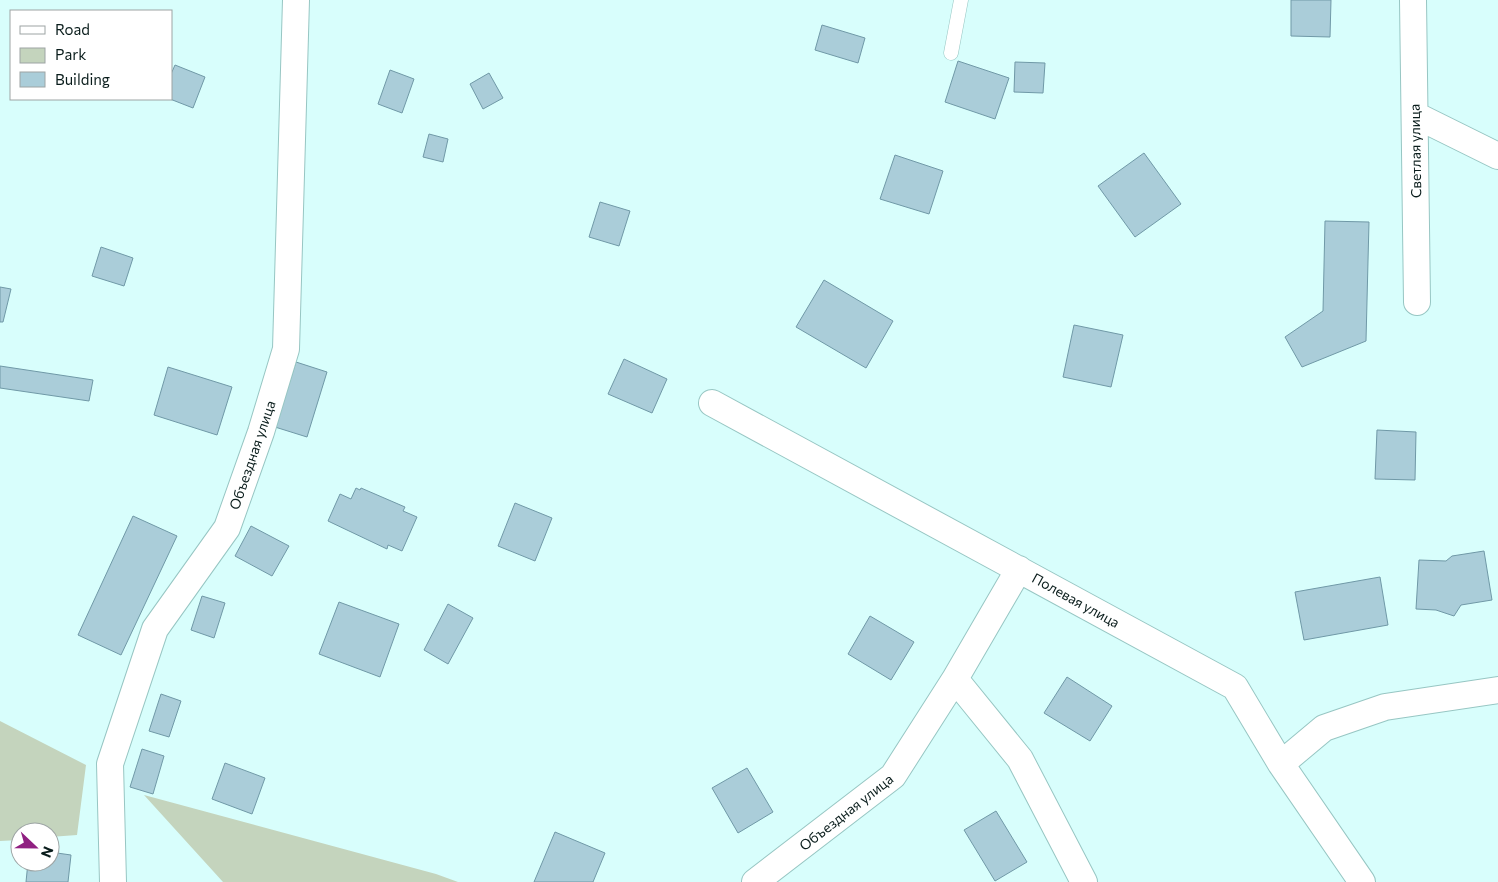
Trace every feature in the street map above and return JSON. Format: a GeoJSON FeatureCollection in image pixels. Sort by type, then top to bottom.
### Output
{"type":"FeatureCollection","features":[{"type":"Feature","properties":{"kind":"street","name":"Объездная улица"},"geometry":{"type":"LineString","coordinates":[[113,882],[110,764],[155,629],[227,528],[262,432],[286,349],[296,0]]}},
{"type":"Feature","properties":{"kind":"street","name":"Светлая улица"},"geometry":{"type":"LineString","coordinates":[[1413,0],[1417,302]]}},
{"type":"Feature","properties":{"kind":"street"},"geometry":{"type":"LineString","coordinates":[[1414,115],[1498,156]]}},
{"type":"Feature","properties":{"kind":"street","name":"Полевая улица"},"geometry":{"type":"LineString","coordinates":[[712,403],[1235,687],[1281,764],[1362,882]]}},
{"type":"Feature","properties":{"kind":"street","name":"Объездная улица"},"geometry":{"type":"LineString","coordinates":[[755,882],[893,776],[955,679],[1019,569]]}},
{"type":"Feature","properties":{"kind":"street"},"geometry":{"type":"LineString","coordinates":[[955,679],[1020,759],[1084,882]]}},
{"type":"Feature","properties":{"kind":"street"},"geometry":{"type":"LineString","coordinates":[[1281,764],[1324,728],[1386,707],[1498,690]]}},
{"type":"Feature","properties":{"kind":"lane"},"geometry":{"type":"LineString","coordinates":[[951,54],[962,0]]}},
{"type":"Feature","properties":{"kind":"green space"},"geometry":{"type":"Polygon","coordinates":[[[0,721],[86,765],[77,835],[60,836],[60,822],[10,822],[10,840],[0,841],[0,721]]]}},
{"type":"Feature","properties":{"kind":"green space"},"geometry":{"type":"Polygon","coordinates":[[[144,795],[436,874],[458,882],[223,882],[144,795]]]}},
{"type":"Feature","properties":{"kind":"building"},"geometry":{"type":"Polygon","coordinates":[[[1291,0],[1331,0],[1330,37],[1291,36],[1291,0]]]}},
{"type":"Feature","properties":{"kind":"building"},"geometry":{"type":"Polygon","coordinates":[[[822,25],[865,38],[858,63],[815,50],[822,25]]]}},
{"type":"Feature","properties":{"kind":"building"},"geometry":{"type":"Polygon","coordinates":[[[958,61],[1009,78],[995,119],[945,102],[958,61]]]}},
{"type":"Feature","properties":{"kind":"building"},"geometry":{"type":"Polygon","coordinates":[[[1015,62],[1045,63],[1043,93],[1014,92],[1015,62]]]}},
{"type":"Feature","properties":{"kind":"building"},"geometry":{"type":"Polygon","coordinates":[[[175,65],[205,77],[193,108],[172,100],[172,72],[175,65]]]}},
{"type":"Feature","properties":{"kind":"building"},"geometry":{"type":"Polygon","coordinates":[[[390,70],[414,79],[402,113],[378,104],[390,70]]]}},
{"type":"Feature","properties":{"kind":"building"},"geometry":{"type":"Polygon","coordinates":[[[489,73],[503,98],[483,109],[470,84],[489,73]]]}},
{"type":"Feature","properties":{"kind":"building"},"geometry":{"type":"Polygon","coordinates":[[[429,134],[448,139],[443,162],[423,157],[429,134]]]}},
{"type":"Feature","properties":{"kind":"building"},"geometry":{"type":"Polygon","coordinates":[[[1144,153],[1181,204],[1135,237],[1098,186],[1144,153]]]}},
{"type":"Feature","properties":{"kind":"building"},"geometry":{"type":"Polygon","coordinates":[[[895,155],[943,171],[929,214],[880,199],[895,155]]]}},
{"type":"Feature","properties":{"kind":"building"},"geometry":{"type":"Polygon","coordinates":[[[600,202],[630,211],[619,246],[589,237],[600,202]]]}},
{"type":"Feature","properties":{"kind":"building"},"geometry":{"type":"Polygon","coordinates":[[[1325,221],[1369,222],[1366,341],[1302,367],[1285,337],[1323,311],[1325,221]]]}},
{"type":"Feature","properties":{"kind":"building"},"geometry":{"type":"Polygon","coordinates":[[[101,247],[133,258],[124,286],[92,276],[101,247]]]}},
{"type":"Feature","properties":{"kind":"building"},"geometry":{"type":"Polygon","coordinates":[[[824,280],[893,321],[866,368],[796,327],[824,280]]]}},
{"type":"Feature","properties":{"kind":"building"},"geometry":{"type":"Polygon","coordinates":[[[0,287],[11,289],[3,322],[0,322],[0,287]]]}},
{"type":"Feature","properties":{"kind":"building"},"geometry":{"type":"Polygon","coordinates":[[[1074,325],[1123,335],[1111,387],[1063,377],[1074,325]]]}},
{"type":"Feature","properties":{"kind":"building"},"geometry":{"type":"Polygon","coordinates":[[[624,359],[667,379],[652,413],[608,394],[624,359]]]}},
{"type":"Feature","properties":{"kind":"building"},"geometry":{"type":"Polygon","coordinates":[[[296,362],[327,372],[307,437],[275,427],[296,362]]]}},
{"type":"Feature","properties":{"kind":"building"},"geometry":{"type":"Polygon","coordinates":[[[0,366],[93,380],[89,401],[0,388],[0,366]]]}},
{"type":"Feature","properties":{"kind":"building"},"geometry":{"type":"Polygon","coordinates":[[[168,367],[232,387],[217,435],[154,415],[168,367]]]}},
{"type":"Feature","properties":{"kind":"building"},"geometry":{"type":"Polygon","coordinates":[[[1377,430],[1416,432],[1415,480],[1375,479],[1377,430]]]}},
{"type":"Feature","properties":{"kind":"building"},"geometry":{"type":"Polygon","coordinates":[[[356,488],[360,490],[361,488],[405,507],[403,511],[417,517],[402,551],[388,545],[387,549],[328,521],[340,494],[351,499],[356,488]]]}},
{"type":"Feature","properties":{"kind":"building"},"geometry":{"type":"Polygon","coordinates":[[[515,503],[552,518],[535,561],[498,546],[515,503]]]}},
{"type":"Feature","properties":{"kind":"building"},"geometry":{"type":"Polygon","coordinates":[[[133,516],[177,536],[121,655],[78,635],[133,516]]]}},
{"type":"Feature","properties":{"kind":"building"},"geometry":{"type":"Polygon","coordinates":[[[251,526],[289,546],[272,576],[235,556],[251,526]]]}},
{"type":"Feature","properties":{"kind":"building"},"geometry":{"type":"Polygon","coordinates":[[[1484,551],[1492,600],[1461,605],[1454,616],[1436,610],[1416,609],[1419,560],[1446,561],[1452,556],[1484,551]]]}},
{"type":"Feature","properties":{"kind":"building"},"geometry":{"type":"Polygon","coordinates":[[[1380,577],[1388,625],[1304,640],[1295,592],[1380,577]]]}},
{"type":"Feature","properties":{"kind":"building"},"geometry":{"type":"Polygon","coordinates":[[[202,596],[225,603],[214,638],[191,630],[202,596]]]}},
{"type":"Feature","properties":{"kind":"building"},"geometry":{"type":"Polygon","coordinates":[[[339,602],[399,624],[380,677],[319,654],[339,602]]]}},
{"type":"Feature","properties":{"kind":"building"},"geometry":{"type":"Polygon","coordinates":[[[448,604],[473,618],[448,664],[424,650],[448,604]]]}},
{"type":"Feature","properties":{"kind":"building"},"geometry":{"type":"Polygon","coordinates":[[[870,616],[914,642],[891,680],[848,654],[870,616]]]}},
{"type":"Feature","properties":{"kind":"building"},"geometry":{"type":"Polygon","coordinates":[[[1067,677],[1112,706],[1090,741],[1044,713],[1067,677]]]}},
{"type":"Feature","properties":{"kind":"building"},"geometry":{"type":"Polygon","coordinates":[[[161,694],[181,701],[169,737],[149,731],[161,694]]]}},
{"type":"Feature","properties":{"kind":"building"},"geometry":{"type":"Polygon","coordinates":[[[142,749],[164,756],[153,794],[130,787],[142,749]]]}},
{"type":"Feature","properties":{"kind":"building"},"geometry":{"type":"Polygon","coordinates":[[[225,763],[265,778],[252,814],[212,799],[225,763]]]}},
{"type":"Feature","properties":{"kind":"building"},"geometry":{"type":"Polygon","coordinates":[[[747,768],[773,812],[738,833],[712,788],[747,768]]]}},
{"type":"Feature","properties":{"kind":"building"},"geometry":{"type":"Polygon","coordinates":[[[996,811],[1027,862],[995,881],[964,830],[996,811]]]}},
{"type":"Feature","properties":{"kind":"building"},"geometry":{"type":"Polygon","coordinates":[[[555,832],[605,853],[593,882],[534,882],[555,832]]]}},
{"type":"Feature","properties":{"kind":"building"},"geometry":{"type":"Polygon","coordinates":[[[60,853],[71,855],[68,882],[26,882],[27,872],[60,872],[60,853]]]}}]}
